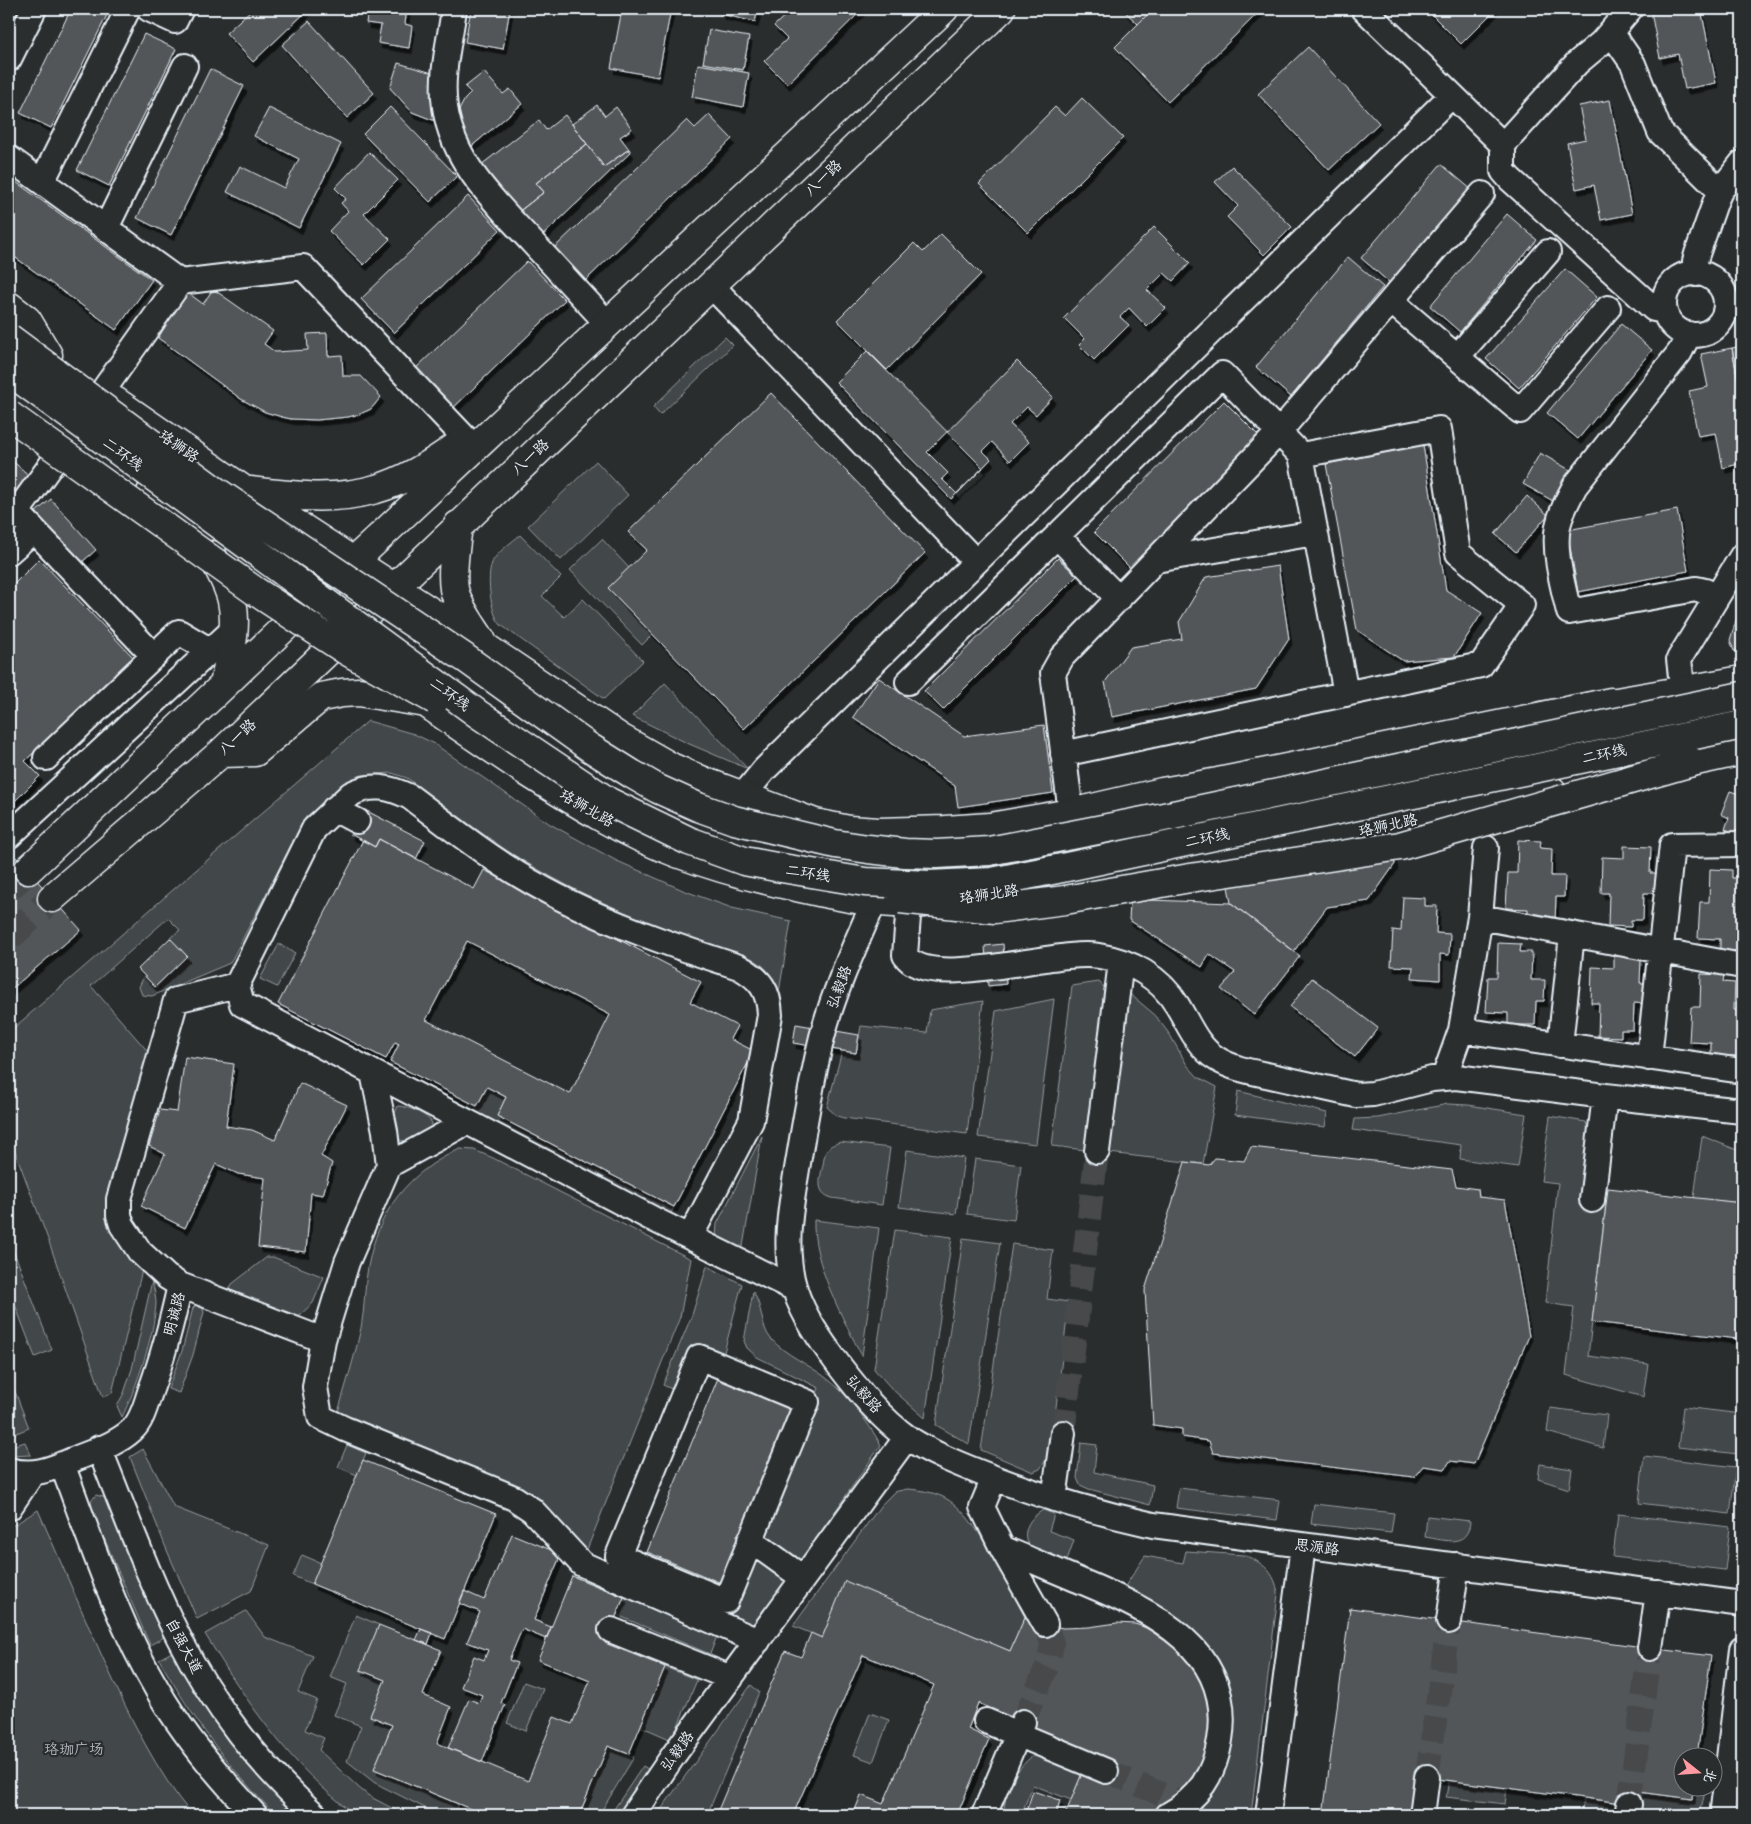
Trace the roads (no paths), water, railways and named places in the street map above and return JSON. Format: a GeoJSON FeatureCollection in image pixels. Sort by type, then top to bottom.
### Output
{"type":"FeatureCollection","features":[{"type":"Feature","properties":{"kind":"main road"},"geometry":{"type":"LineString","coordinates":[[28,870],[607,323],[944,9]]}},
{"type":"Feature","properties":{"kind":"main road","name":"八一路"},"geometry":{"type":"LineString","coordinates":[[52,898],[221,753],[1001,9]]}},
{"type":"Feature","properties":{"kind":"main road"},"geometry":{"type":"LineString","coordinates":[[9,306],[27,320],[48,355]]}},
{"type":"Feature","properties":{"kind":"main road","name":"珞狮路"},"geometry":{"type":"LineString","coordinates":[[9,326],[244,490],[354,561]]}},
{"type":"Feature","properties":{"kind":"main road","name":"二环线"},"geometry":{"type":"LineString","coordinates":[[9,338],[214,490],[465,658],[589,748],[632,774],[682,800],[734,820],[835,844],[868,850],[937,854],[989,851],[1159,818],[1742,696]]}},
{"type":"Feature","properties":{"kind":"main road","name":"二环线"},"geometry":{"type":"LineString","coordinates":[[9,371],[478,714],[609,802],[689,841],[744,861],[864,882],[930,885],[1000,880],[1742,725]]}},
{"type":"Feature","properties":{"kind":"main road"},"geometry":{"type":"LineString","coordinates":[[244,490],[298,496],[354,493],[377,489],[432,462],[534,392]]}},
{"type":"Feature","properties":{"kind":"main road"},"geometry":{"type":"LineString","coordinates":[[9,396],[206,543],[301,611]]}},
{"type":"Feature","properties":{"kind":"main road"},"geometry":{"type":"LineString","coordinates":[[9,415],[255,591],[346,651],[429,698],[478,714]]}},
{"type":"Feature","properties":{"kind":"main road"},"geometry":{"type":"LineString","coordinates":[[458,525],[454,564],[454,590],[462,609],[485,647]]}},
{"type":"Feature","properties":{"kind":"main road"},"geometry":{"type":"LineString","coordinates":[[206,543],[229,589],[234,610],[234,629],[224,685]]}},
{"type":"Feature","properties":{"kind":"main road"},"geometry":{"type":"LineString","coordinates":[[354,561],[622,739],[671,767],[742,797],[816,823],[849,830],[879,832],[990,827],[1071,813],[1162,792],[1588,707],[1742,674]]}},
{"type":"Feature","properties":{"kind":"main road","name":"珞狮北路"},"geometry":{"type":"LineString","coordinates":[[301,611],[455,724],[561,794],[635,835],[676,853],[719,868],[776,883],[874,902],[908,904],[935,902],[1238,857],[1742,751]]}},
{"type":"Feature","properties":{"kind":"main road"},"geometry":{"type":"LineString","coordinates":[[1588,707],[1742,680]]}},
{"type":"Feature","properties":{"kind":"main road"},"geometry":{"type":"LineString","coordinates":[[221,753],[255,752],[321,697],[359,692],[426,703]]}},
{"type":"Feature","properties":{"kind":"main road"},"geometry":{"type":"LineString","coordinates":[[829,876],[858,894],[958,906],[995,909],[1065,900],[1190,878],[1400,846],[1692,762]]}},
{"type":"Feature","properties":{"kind":"main road"},"geometry":{"type":"LineString","coordinates":[[1218,782],[1238,857]]}},
{"type":"Feature","properties":{"kind":"street"},"geometry":{"type":"LineString","coordinates":[[9,59],[34,9]]}},
{"type":"Feature","properties":{"kind":"street"},"geometry":{"type":"LineString","coordinates":[[42,182],[128,9]]}},
{"type":"Feature","properties":{"kind":"street"},"geometry":{"type":"LineString","coordinates":[[149,9],[175,21],[181,9]]}},
{"type":"Feature","properties":{"kind":"street"},"geometry":{"type":"LineString","coordinates":[[454,9],[444,74],[444,105],[452,134],[465,162],[488,195],[607,323]]}},
{"type":"Feature","properties":{"kind":"street"},"geometry":{"type":"LineString","coordinates":[[1503,145],[1577,63],[1611,32],[1630,9]]}},
{"type":"Feature","properties":{"kind":"street"},"geometry":{"type":"LineString","coordinates":[[1368,10],[1503,145],[1504,171],[1510,179],[1654,309],[1665,311]]}},
{"type":"Feature","properties":{"kind":"street"},"geometry":{"type":"LineString","coordinates":[[1611,32],[1633,64],[1660,132],[1720,191]]}},
{"type":"Feature","properties":{"kind":"street"},"geometry":{"type":"LineString","coordinates":[[106,228],[185,66]]}},
{"type":"Feature","properties":{"kind":"street"},"geometry":{"type":"LineString","coordinates":[[742,797],[764,770],[975,561],[1452,95]]}},
{"type":"Feature","properties":{"kind":"street"},"geometry":{"type":"LineString","coordinates":[[9,158],[180,282],[303,267],[466,439]]}},
{"type":"Feature","properties":{"kind":"street"},"geometry":{"type":"LineString","coordinates":[[1696,274],[1695,261],[1716,200],[1720,191],[1742,163]]}},
{"type":"Feature","properties":{"kind":"street"},"geometry":{"type":"LineString","coordinates":[[1071,813],[1053,673],[1062,657],[1279,432],[1482,194]]}},
{"type":"Feature","properties":{"kind":"street"},"geometry":{"type":"LineString","coordinates":[[1457,357],[1548,252]]}},
{"type":"Feature","properties":{"kind":"street"},"geometry":{"type":"LineString","coordinates":[[1691,273],[1696,274],[1711,278],[1719,285],[1733,318],[1719,323],[1712,330],[1703,334],[1689,334],[1675,328],[1665,311],[1664,302],[1666,292],[1672,283],[1691,273]]}},
{"type":"Feature","properties":{"kind":"street"},"geometry":{"type":"LineString","coordinates":[[102,392],[180,282]]}},
{"type":"Feature","properties":{"kind":"street"},"geometry":{"type":"LineString","coordinates":[[711,285],[975,561]]}},
{"type":"Feature","properties":{"kind":"street"},"geometry":{"type":"LineString","coordinates":[[1391,301],[1520,411],[1608,308]]}},
{"type":"Feature","properties":{"kind":"street"},"geometry":{"type":"LineString","coordinates":[[1689,334],[1680,352],[1575,486],[1562,512],[1558,526],[1557,552],[1569,612],[1696,590],[1705,591],[1716,596]]}},
{"type":"Feature","properties":{"kind":"street"},"geometry":{"type":"LineString","coordinates":[[908,682],[1222,374],[1300,455],[1346,694]]}},
{"type":"Feature","properties":{"kind":"street"},"geometry":{"type":"LineString","coordinates":[[1063,754],[1481,665],[1522,605],[1458,553],[1439,430],[1300,455]]}},
{"type":"Feature","properties":{"kind":"street"},"geometry":{"type":"LineString","coordinates":[[69,440],[16,512],[154,656]]}},
{"type":"Feature","properties":{"kind":"street"},"geometry":{"type":"LineString","coordinates":[[9,552],[34,530]]}},
{"type":"Feature","properties":{"kind":"street"},"geometry":{"type":"LineString","coordinates":[[1156,560],[1315,533]]}},
{"type":"Feature","properties":{"kind":"street"},"geometry":{"type":"LineString","coordinates":[[1057,536],[1119,599]]}},
{"type":"Feature","properties":{"kind":"street"},"geometry":{"type":"LineString","coordinates":[[1682,686],[1679,658],[1742,556]]}},
{"type":"Feature","properties":{"kind":"street"},"geometry":{"type":"LineString","coordinates":[[9,836],[234,629]]}},
{"type":"Feature","properties":{"kind":"street"},"geometry":{"type":"LineString","coordinates":[[46,758],[179,632],[211,651]]}},
{"type":"Feature","properties":{"kind":"street"},"geometry":{"type":"LineString","coordinates":[[690,1237],[752,1121],[770,1015],[769,1000],[756,977],[739,967],[596,916],[550,892],[505,866],[410,796],[395,790],[372,787],[358,790],[351,794],[314,829],[236,985],[242,1004],[690,1237],[795,1289]]}},
{"type":"Feature","properties":{"kind":"street"},"geometry":{"type":"LineString","coordinates":[[334,809],[356,821]]}},
{"type":"Feature","properties":{"kind":"street"},"geometry":{"type":"LineString","coordinates":[[1649,1058],[1672,845],[1742,844]]}},
{"type":"Feature","properties":{"kind":"street"},"geometry":{"type":"LineString","coordinates":[[1444,1078],[1461,1030],[1480,917],[1486,848]]}},
{"type":"Feature","properties":{"kind":"street","name":"弘毅路"},"geometry":{"type":"LineString","coordinates":[[633,1815],[673,1756],[907,1437],[863,1395],[828,1351],[809,1320],[795,1289],[788,1242],[791,1207],[804,1127],[822,1038],[841,980],[874,902]]}},
{"type":"Feature","properties":{"kind":"street"},"geometry":{"type":"LineString","coordinates":[[908,904],[905,955],[911,963],[924,968],[948,971],[1080,954],[1100,956],[1132,965],[1157,981],[1176,1004],[1193,1034],[1208,1052],[1229,1066],[1356,1095],[1373,1094],[1444,1078],[1468,1078],[1742,1111]]}},
{"type":"Feature","properties":{"kind":"street"},"geometry":{"type":"LineString","coordinates":[[1480,917],[1742,966]]}},
{"type":"Feature","properties":{"kind":"street"},"geometry":{"type":"LineString","coordinates":[[1560,1045],[1572,935]]}},
{"type":"Feature","properties":{"kind":"street"},"geometry":{"type":"LineString","coordinates":[[1097,1151],[1121,962]]}},
{"type":"Feature","properties":{"kind":"street"},"geometry":{"type":"LineString","coordinates":[[180,1285],[140,1252],[120,1220],[119,1199],[176,1000],[236,985]]}},
{"type":"Feature","properties":{"kind":"street"},"geometry":{"type":"LineString","coordinates":[[1461,1030],[1742,1071]]}},
{"type":"Feature","properties":{"kind":"street"},"geometry":{"type":"LineString","coordinates":[[372,1073],[385,1131],[388,1165],[347,1262],[323,1340],[315,1387],[320,1417],[514,1498],[532,1510],[582,1564],[758,1641]]}},
{"type":"Feature","properties":{"kind":"street"},"geometry":{"type":"LineString","coordinates":[[1592,1200],[1605,1096]]}},
{"type":"Feature","properties":{"kind":"street"},"geometry":{"type":"LineString","coordinates":[[388,1165],[467,1122]]}},
{"type":"Feature","properties":{"kind":"street","name":"明诚路"},"geometry":{"type":"LineString","coordinates":[[99,1448],[122,1438],[134,1428],[144,1409],[163,1354],[180,1285],[323,1340]]}},
{"type":"Feature","properties":{"kind":"street"},"geometry":{"type":"LineString","coordinates":[[699,1357],[807,1402],[750,1540],[726,1601],[618,1556],[699,1357]]}},
{"type":"Feature","properties":{"kind":"street"},"geometry":{"type":"LineString","coordinates":[[1054,1499],[1063,1433]]}},
{"type":"Feature","properties":{"kind":"street","name":"思源路"},"geometry":{"type":"LineString","coordinates":[[907,1437],[927,1450],[950,1461],[994,1478],[1090,1510],[1153,1525],[1742,1604]]}},
{"type":"Feature","properties":{"kind":"street"},"geometry":{"type":"LineString","coordinates":[[9,1508],[16,1474],[62,1464],[99,1448]]}},
{"type":"Feature","properties":{"kind":"street","name":"自强大道"},"geometry":{"type":"LineString","coordinates":[[99,1448],[164,1606],[179,1639],[202,1680],[251,1748],[286,1789],[315,1815]]}},
{"type":"Feature","properties":{"kind":"street"},"geometry":{"type":"LineString","coordinates":[[62,1464],[122,1617],[156,1689],[219,1776],[256,1815]]}},
{"type":"Feature","properties":{"kind":"street"},"geometry":{"type":"LineString","coordinates":[[994,1478],[982,1506],[1002,1548],[1045,1624]]}},
{"type":"Feature","properties":{"kind":"street"},"geometry":{"type":"LineString","coordinates":[[750,1540],[804,1578]]}},
{"type":"Feature","properties":{"kind":"street"},"geometry":{"type":"LineString","coordinates":[[1268,1815],[1303,1546]]}},
{"type":"Feature","properties":{"kind":"street"},"geometry":{"type":"LineString","coordinates":[[1002,1548],[1140,1607],[1180,1634],[1200,1654],[1216,1684],[1220,1702],[1222,1731],[1218,1751],[1208,1777],[1198,1792],[1178,1807]]}},
{"type":"Feature","properties":{"kind":"street"},"geometry":{"type":"LineString","coordinates":[[1449,1621],[1457,1565]]}},
{"type":"Feature","properties":{"kind":"street"},"geometry":{"type":"LineString","coordinates":[[1650,1648],[1658,1592]]}},
{"type":"Feature","properties":{"kind":"street"},"geometry":{"type":"LineString","coordinates":[[611,1630],[731,1678]]}},
{"type":"Feature","properties":{"kind":"street"},"geometry":{"type":"LineString","coordinates":[[1725,1815],[1725,1792],[1742,1649]]}},
{"type":"Feature","properties":{"kind":"street"},"geometry":{"type":"LineString","coordinates":[[986,1721],[1021,1728],[1106,1771]]}},
{"type":"Feature","properties":{"kind":"street"},"geometry":{"type":"LineString","coordinates":[[984,1815],[1021,1728]]}},
{"type":"Feature","properties":{"kind":"street"},"geometry":{"type":"LineString","coordinates":[[1427,1778],[1427,1815]]}},
{"type":"Feature","properties":{"kind":"tunnel"},"geometry":{"type":"LineString","coordinates":[[9,887],[28,870]]}},
{"type":"Feature","properties":{"kind":"tunnel"},"geometry":{"type":"LineString","coordinates":[[9,937],[52,898]]}},
{"type":"Feature","properties":{"kind":"tunnel"},"geometry":{"type":"LineString","coordinates":[[1063,1433],[1097,1151]]}},
{"type":"Feature","properties":{"kind":"tunnel"},"geometry":{"type":"LineString","coordinates":[[1427,1777],[1449,1621]]}},
{"type":"Feature","properties":{"kind":"tunnel"},"geometry":{"type":"LineString","coordinates":[[1023,1722],[1049,1662],[1052,1643],[1045,1624]]}},
{"type":"Feature","properties":{"kind":"tunnel"},"geometry":{"type":"LineString","coordinates":[[1629,1804],[1650,1648]]}},
{"type":"Feature","properties":{"kind":"tunnel"},"geometry":{"type":"LineString","coordinates":[[1106,1771],[1180,1802]]}},
{"type":"Feature","properties":{"kind":"park label","name":"珞珈广场"},"geometry":{"type":"Point","coordinates":[74,1749]}}]}
